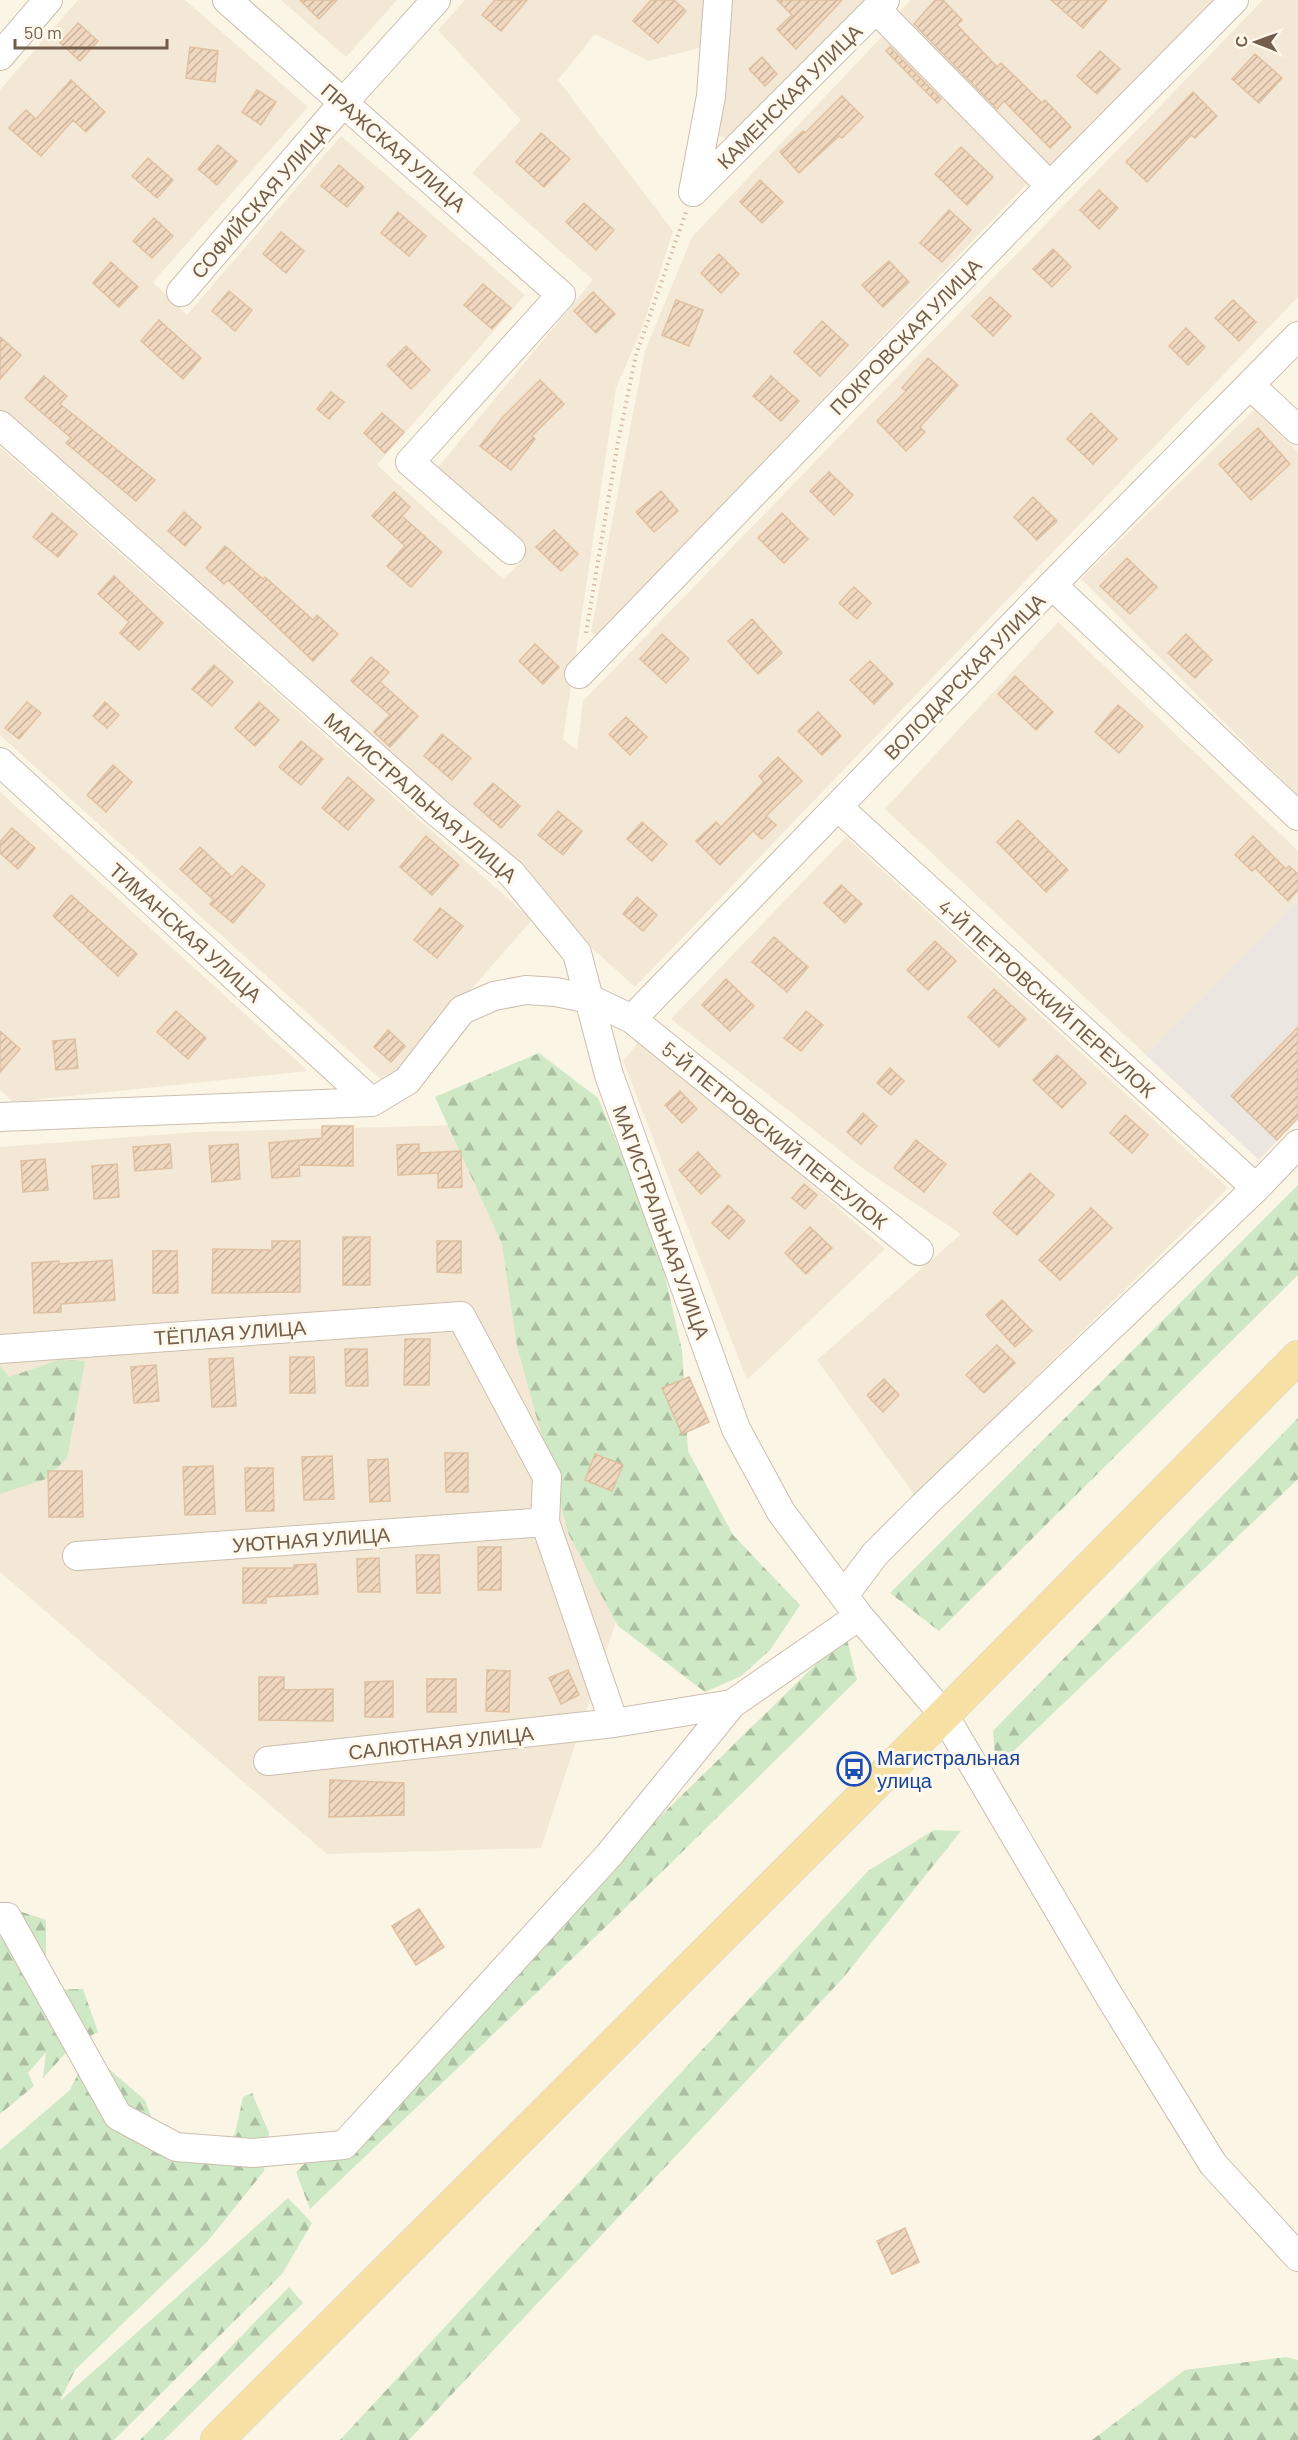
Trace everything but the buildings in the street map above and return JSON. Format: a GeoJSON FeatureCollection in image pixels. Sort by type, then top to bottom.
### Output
{"type":"FeatureCollection","features":[{"type":"Feature","properties":{"kind":"main road"},"geometry":{"type":"LineString","coordinates":[[217,2440],[944,1715],[1298,1357]]}},
{"type":"Feature","properties":{"kind":"street"},"geometry":{"type":"LineString","coordinates":[[0,56],[48,0]]}},
{"type":"Feature","properties":{"kind":"street","name":"ПРАЖСКАЯ УЛИЦА"},"geometry":{"type":"LineString","coordinates":[[227,0],[561,295],[411,462],[511,550]]}},
{"type":"Feature","properties":{"kind":"street","name":"СОФИЙСКАЯ УЛИЦА"},"geometry":{"type":"LineString","coordinates":[[181,292],[343,103],[436,0]]}},
{"type":"Feature","properties":{"kind":"street"},"geometry":{"type":"LineString","coordinates":[[693,192],[711,96],[718,0]]}},
{"type":"Feature","properties":{"kind":"street","name":"ПОКРОВСКАЯ УЛИЦА"},"geometry":{"type":"LineString","coordinates":[[579,674],[1050,186],[1234,0]]}},
{"type":"Feature","properties":{"kind":"street"},"geometry":{"type":"LineString","coordinates":[[881,4],[1050,186]]}},
{"type":"Feature","properties":{"kind":"street","name":"КАМЕНСКАЯ УЛИЦА"},"geometry":{"type":"LineString","coordinates":[[693,192],[881,4]]}},
{"type":"Feature","properties":{"kind":"street","name":"ВОЛОДАРСКАЯ УЛИЦА"},"geometry":{"type":"LineString","coordinates":[[632,1019],[1052,585],[1298,336]]}},
{"type":"Feature","properties":{"kind":"street"},"geometry":{"type":"LineString","coordinates":[[1250,385],[1298,430]]}},
{"type":"Feature","properties":{"kind":"street","name":"МАГИСТРАЛЬНАЯ УЛИЦА"},"geometry":{"type":"LineString","coordinates":[[0,425],[440,814],[511,873],[577,953],[609,1075],[736,1429],[781,1512],[852,1605],[944,1715],[1108,1994],[1213,2164],[1298,2257]]}},
{"type":"Feature","properties":{"kind":"street"},"geometry":{"type":"LineString","coordinates":[[1052,585],[1298,816]]}},
{"type":"Feature","properties":{"kind":"street","name":"ТИМАНСКАЯ УЛИЦА"},"geometry":{"type":"LineString","coordinates":[[0,762],[372,1102]]}},
{"type":"Feature","properties":{"kind":"street","name":"4-Й ПЕТРОВСКИЙ ПЕРЕУЛОК"},"geometry":{"type":"LineString","coordinates":[[838,807],[1256,1188]]}},
{"type":"Feature","properties":{"kind":"street","name":"5-Й ПЕТРОВСКИЙ ПЕРЕУЛОК"},"geometry":{"type":"LineString","coordinates":[[372,1102],[407,1081],[462,1010],[494,996],[526,990],[590,999],[632,1019],[919,1251]]}},
{"type":"Feature","properties":{"kind":"street"},"geometry":{"type":"LineString","coordinates":[[0,1116],[372,1102]]}},
{"type":"Feature","properties":{"kind":"street"},"geometry":{"type":"LineString","coordinates":[[0,1917],[7,1917],[118,2116],[176,2147],[253,2153],[344,2145],[609,1855],[732,1704],[852,1605],[875,1554],[1256,1188],[1298,1144]]}},
{"type":"Feature","properties":{"kind":"street","name":"ТЁПЛАЯ УЛИЦА"},"geometry":{"type":"LineString","coordinates":[[0,1349],[461,1316],[547,1477],[545,1521]]}},
{"type":"Feature","properties":{"kind":"street"},"geometry":{"type":"LineString","coordinates":[[545,1521],[614,1723]]}},
{"type":"Feature","properties":{"kind":"street","name":"УЮТНАЯ УЛИЦА"},"geometry":{"type":"LineString","coordinates":[[77,1556],[545,1521]]}},
{"type":"Feature","properties":{"kind":"street","name":"САЛЮТНАЯ УЛИЦА"},"geometry":{"type":"LineString","coordinates":[[268,1761],[614,1723],[732,1704]]}},
{"type":"Feature","properties":{"kind":"path"},"geometry":{"type":"LineString","coordinates":[[579,674],[618,442],[636,355],[693,192]]}},
{"type":"Feature","properties":{"kind":"shaded area"},"geometry":{"type":"Polygon","coordinates":[[[78,0],[185,0],[308,107],[153,282],[187,315],[341,136],[525,295],[377,465],[503,579],[524,559],[518,536],[435,471],[593,280],[472,173],[521,120],[438,30],[465,0],[709,0],[706,46],[649,61],[595,34],[558,80],[673,231],[643,326],[616,388],[563,739],[577,750],[583,701],[1263,0],[1298,0],[1298,297],[635,987],[0,411],[0,90],[78,0]]]}},
{"type":"Feature","properties":{"kind":"shaded area"},"geometry":{"type":"Polygon","coordinates":[[[281,0],[397,0],[346,57],[281,0]]]}},
{"type":"Feature","properties":{"kind":"shaded area"},"geometry":{"type":"Polygon","coordinates":[[[730,0],[865,0],[729,138],[709,135],[730,0]]]}},
{"type":"Feature","properties":{"kind":"shaded area"},"geometry":{"type":"Polygon","coordinates":[[[911,0],[1213,0],[1049,166],[893,19],[911,0]]]}},
{"type":"Feature","properties":{"kind":"shaded area"},"geometry":{"type":"Polygon","coordinates":[[[892,26],[1034,176],[598,636],[591,632],[645,351],[692,237],[892,26]]]}},
{"type":"Feature","properties":{"kind":"shaded area"},"geometry":{"type":"Polygon","coordinates":[[[1254,410],[1298,452],[1298,796],[1081,579],[1254,410]]]}},
{"type":"Feature","properties":{"kind":"shaded area"},"geometry":{"type":"Polygon","coordinates":[[[0,447],[532,920],[387,1085],[0,735],[0,447]]]}},
{"type":"Feature","properties":{"kind":"shaded area"},"geometry":{"type":"Polygon","coordinates":[[[1058,622],[1298,851],[1298,900],[1146,1055],[885,809],[1058,622]]]}},
{"type":"Feature","properties":{"kind":"shaded area"},"geometry":{"type":"Polygon","coordinates":[[[0,792],[308,1071],[13,1102],[0,1090],[0,792]]]}},
{"type":"Feature","properties":{"kind":"shaded area"},"geometry":{"type":"Polygon","coordinates":[[[846,837],[1228,1188],[915,1496],[817,1360],[961,1234],[865,1170],[671,1019],[846,837]]]}},
{"type":"Feature","properties":{"kind":"shaded area"},"geometry":{"type":"Polygon","coordinates":[[[1298,900],[1298,1119],[1259,1160],[1146,1055],[1298,900]]]}},
{"type":"Feature","properties":{"kind":"shaded area"},"geometry":{"type":"Polygon","coordinates":[[[643,1037],[885,1249],[747,1380],[623,1061],[643,1037]]]}},
{"type":"Feature","properties":{"kind":"shaded area"},"geometry":{"type":"Polygon","coordinates":[[[460,1125],[660,1488],[541,1848],[327,1854],[0,1572],[0,1147],[196,1132],[460,1125]]]}},
{"type":"Feature","properties":{"kind":"green space"},"geometry":{"type":"Polygon","coordinates":[[[539,1053],[598,1098],[655,1233],[682,1350],[688,1451],[733,1535],[800,1605],[770,1650],[741,1676],[705,1692],[618,1626],[569,1535],[517,1346],[502,1244],[435,1097],[539,1053]]]}},
{"type":"Feature","properties":{"kind":"green space"},"geometry":{"type":"Polygon","coordinates":[[[1298,1185],[1298,1275],[939,1631],[890,1593],[1298,1185]]]}},
{"type":"Feature","properties":{"kind":"green space"},"geometry":{"type":"Polygon","coordinates":[[[59,1360],[85,1361],[67,1458],[46,1479],[0,1494],[0,1366],[9,1377],[59,1360]]]}},
{"type":"Feature","properties":{"kind":"green space"},"geometry":{"type":"Polygon","coordinates":[[[1298,1418],[1298,1479],[996,1768],[993,1731],[1298,1418]]]}},
{"type":"Feature","properties":{"kind":"green space"},"geometry":{"type":"Polygon","coordinates":[[[846,1635],[857,1680],[616,1917],[310,2209],[296,2172],[846,1635]]]}},
{"type":"Feature","properties":{"kind":"green space"},"geometry":{"type":"Polygon","coordinates":[[[934,1830],[961,1831],[843,1978],[409,2440],[340,2440],[868,1871],[934,1830]]]}},
{"type":"Feature","properties":{"kind":"green space"},"geometry":{"type":"Polygon","coordinates":[[[22,1912],[46,1920],[46,1990],[83,1989],[98,2032],[74,2044],[43,2078],[46,2052],[28,2073],[34,2086],[0,2114],[0,1937],[22,1912]]]}},
{"type":"Feature","properties":{"kind":"green space"},"geometry":{"type":"Polygon","coordinates":[[[83,2064],[103,2064],[145,2100],[167,2160],[175,2162],[227,2141],[235,2134],[243,2097],[252,2093],[269,2133],[264,2171],[207,2242],[75,2370],[60,2401],[288,2198],[312,2223],[282,2274],[114,2440],[0,2440],[0,2150],[70,2090],[83,2064]]]}},
{"type":"Feature","properties":{"kind":"green space"},"geometry":{"type":"Polygon","coordinates":[[[289,2287],[303,2303],[164,2440],[140,2440],[289,2287]]]}},
{"type":"Feature","properties":{"kind":"green space"},"geometry":{"type":"Polygon","coordinates":[[[1286,2357],[1298,2360],[1298,2440],[1092,2440],[1185,2370],[1286,2357]]]}},
{"type":"Feature","properties":{"kind":"place","name":"Магистральная улица"},"geometry":{"type":"Point","coordinates":[854,1769]}}]}
